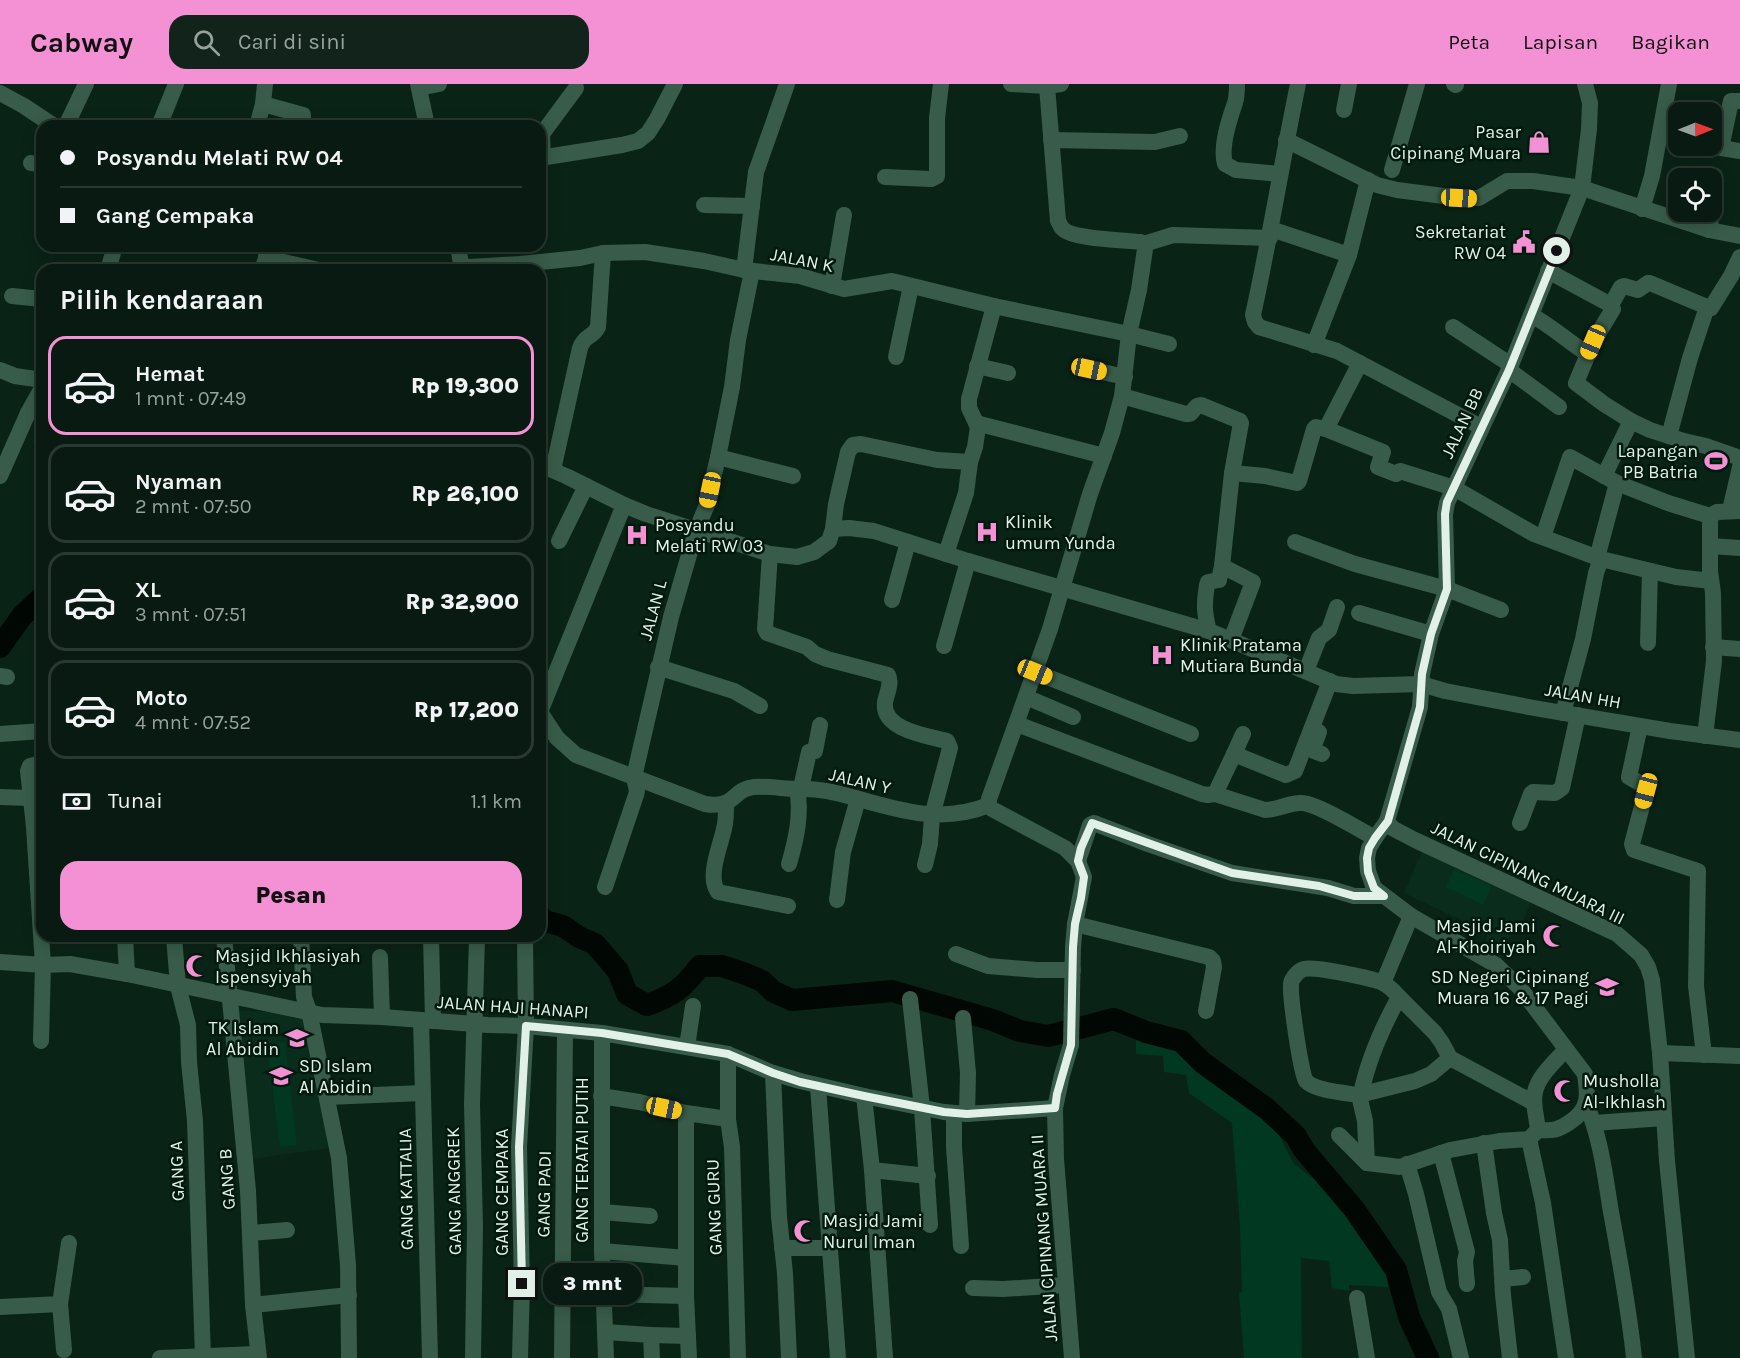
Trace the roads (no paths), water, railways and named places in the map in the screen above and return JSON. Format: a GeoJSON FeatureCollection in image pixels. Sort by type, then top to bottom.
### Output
{"type":"FeatureCollection","features":[{"type":"Feature","properties":{"kind":"street"},"geometry":{"type":"LineString","coordinates":[[69,120],[86,84]]}},
{"type":"Feature","properties":{"kind":"street"},"geometry":{"type":"LineString","coordinates":[[161,120],[176,84]]}},
{"type":"Feature","properties":{"kind":"street"},"geometry":{"type":"LineString","coordinates":[[426,120],[418,86],[439,84]]}},
{"type":"Feature","properties":{"kind":"street","name":"JALAN L"},"geometry":{"type":"LineString","coordinates":[[605,887],[636,795],[634,777],[658,667],[696,531],[707,505],[718,457],[732,387],[748,271],[756,172],[787,84]]}},
{"type":"Feature","properties":{"kind":"street"},"geometry":{"type":"LineString","coordinates":[[885,177],[930,179],[937,176],[937,118],[941,84]]}},
{"type":"Feature","properties":{"kind":"street"},"geometry":{"type":"LineString","coordinates":[[1011,84],[1054,85],[1051,140],[1058,220],[1063,230],[1084,237],[1144,244],[1173,235],[1270,234],[1348,255]]}},
{"type":"Feature","properties":{"kind":"street"},"geometry":{"type":"LineString","coordinates":[[1237,84],[1235,103],[1227,132],[1225,164],[1236,170],[1281,174]]}},
{"type":"Feature","properties":{"kind":"street"},"geometry":{"type":"LineString","coordinates":[[1298,84],[1253,315],[1255,322],[1260,327],[1337,351],[1481,427]]}},
{"type":"Feature","properties":{"kind":"street"},"geometry":{"type":"LineString","coordinates":[[1344,110],[1349,84]]}},
{"type":"Feature","properties":{"kind":"street"},"geometry":{"type":"LineString","coordinates":[[1392,170],[1417,84]]}},
{"type":"Feature","properties":{"kind":"street","name":"JALAN BB"},"geometry":{"type":"LineString","coordinates":[[1421,684],[1431,634],[1447,589],[1445,514],[1447,502],[1510,368],[1582,188],[1590,103],[1585,84]]}},
{"type":"Feature","properties":{"kind":"street"},"geometry":{"type":"LineString","coordinates":[[1642,209],[1654,167],[1669,84]]}},
{"type":"Feature","properties":{"kind":"street"},"geometry":{"type":"LineString","coordinates":[[546,157],[638,141],[657,119],[672,85]]}},
{"type":"Feature","properties":{"kind":"street"},"geometry":{"type":"LineString","coordinates":[[546,129],[576,88]]}},
{"type":"Feature","properties":{"kind":"street"},"geometry":{"type":"LineString","coordinates":[[0,93],[45,120]]}},
{"type":"Feature","properties":{"kind":"street"},"geometry":{"type":"LineString","coordinates":[[258,120],[264,94],[303,115],[303,120]]}},
{"type":"Feature","properties":{"kind":"street"},"geometry":{"type":"LineString","coordinates":[[1735,101],[1721,148],[1740,151]]}},
{"type":"Feature","properties":{"kind":"street"},"geometry":{"type":"LineString","coordinates":[[1051,140],[1155,142],[1180,136]]}},
{"type":"Feature","properties":{"kind":"street"},"geometry":{"type":"LineString","coordinates":[[1286,141],[1377,185],[1397,190],[1472,199],[1485,196],[1507,181],[1533,181],[1582,188],[1709,230],[1740,236]]}},
{"type":"Feature","properties":{"kind":"street"},"geometry":{"type":"LineString","coordinates":[[1314,345],[1348,255],[1368,180]]}},
{"type":"Feature","properties":{"kind":"street"},"geometry":{"type":"LineString","coordinates":[[704,205],[752,206]]}},
{"type":"Feature","properties":{"kind":"street"},"geometry":{"type":"LineString","coordinates":[[832,286],[844,215]]}},
{"type":"Feature","properties":{"kind":"street"},"geometry":{"type":"LineString","coordinates":[[1709,230],[1710,222]]}},
{"type":"Feature","properties":{"kind":"street"},"geometry":{"type":"LineString","coordinates":[[956,954],[988,966],[1073,970],[1075,924],[1084,877],[1078,861],[1065,848],[992,809],[989,799],[1063,589],[1090,494],[1112,433],[1122,396],[1129,334],[1139,290],[1144,244]]}},
{"type":"Feature","properties":{"kind":"street","name":"JALAN K"},"geometry":{"type":"LineString","coordinates":[[520,264],[580,258],[603,253],[645,252],[704,261],[748,271],[800,276],[844,289],[887,281],[1129,334],[1169,345]]}},
{"type":"Feature","properties":{"kind":"street"},"geometry":{"type":"LineString","coordinates":[[603,253],[598,327],[596,332],[584,338],[580,348],[567,403],[547,467],[624,505],[696,531],[770,554],[797,557],[814,552],[829,541],[848,452],[853,445],[861,444],[937,460],[969,462]]}},
{"type":"Feature","properties":{"kind":"street"},"geometry":{"type":"LineString","coordinates":[[1740,257],[1711,308],[1648,283],[1638,290],[1621,286],[1611,305],[1613,309],[1593,342],[1577,380],[1577,385],[1631,421],[1650,430],[1740,458]]}},
{"type":"Feature","properties":{"kind":"street"},"geometry":{"type":"LineString","coordinates":[[265,258],[292,264]]}},
{"type":"Feature","properties":{"kind":"street"},"geometry":{"type":"LineString","coordinates":[[1548,271],[1611,305]]}},
{"type":"Feature","properties":{"kind":"street"},"geometry":{"type":"LineString","coordinates":[[896,357],[911,286]]}},
{"type":"Feature","properties":{"kind":"street"},"geometry":{"type":"LineString","coordinates":[[12,296],[36,298]]}},
{"type":"Feature","properties":{"kind":"street"},"geometry":{"type":"LineString","coordinates":[[946,554],[966,493],[969,462],[975,447],[978,427],[969,408],[969,399],[994,306]]}},
{"type":"Feature","properties":{"kind":"street"},"geometry":{"type":"LineString","coordinates":[[1669,436],[1690,358],[1707,308]]}},
{"type":"Feature","properties":{"kind":"street"},"geometry":{"type":"LineString","coordinates":[[1531,315],[1543,321],[1572,345],[1588,354]]}},
{"type":"Feature","properties":{"kind":"street"},"geometry":{"type":"LineString","coordinates":[[1453,327],[1559,407]]}},
{"type":"Feature","properties":{"kind":"street"},"geometry":{"type":"LineString","coordinates":[[1326,429],[1360,363]]}},
{"type":"Feature","properties":{"kind":"street"},"geometry":{"type":"LineString","coordinates":[[977,366],[1008,374]]}},
{"type":"Feature","properties":{"kind":"street"},"geometry":{"type":"LineString","coordinates":[[1089,369],[1125,377]]}},
{"type":"Feature","properties":{"kind":"street"},"geometry":{"type":"LineString","coordinates":[[0,370],[15,376],[36,379]]}},
{"type":"Feature","properties":{"kind":"street"},"geometry":{"type":"LineString","coordinates":[[1122,396],[1186,414],[1190,414],[1201,405],[1240,421],[1242,427],[1232,473],[1222,566],[1219,580],[1208,582],[1207,585],[1204,607],[1209,630]]}},
{"type":"Feature","properties":{"kind":"street"},"geometry":{"type":"LineString","coordinates":[[0,476],[36,399]]}},
{"type":"Feature","properties":{"kind":"street"},"geometry":{"type":"LineString","coordinates":[[1520,823],[1533,792],[1555,793],[1562,789],[1571,714],[1599,558],[1610,479],[1631,421]]}},
{"type":"Feature","properties":{"kind":"street"},"geometry":{"type":"LineString","coordinates":[[976,423],[1104,456]]}},
{"type":"Feature","properties":{"kind":"street"},"geometry":{"type":"LineString","coordinates":[[1232,473],[1265,476],[1295,484],[1299,481],[1314,429],[1316,427],[1326,429],[1383,452],[1378,467],[1396,474],[1400,471],[1454,488],[1543,537],[1599,558],[1676,578],[1711,581]]}},
{"type":"Feature","properties":{"kind":"street"},"geometry":{"type":"LineString","coordinates":[[718,457],[793,476]]}},
{"type":"Feature","properties":{"kind":"street"},"geometry":{"type":"LineString","coordinates":[[1543,537],[1570,457],[1610,479],[1668,503],[1710,516],[1717,512],[1735,511],[1740,467]]}},
{"type":"Feature","properties":{"kind":"street"},"geometry":{"type":"LineString","coordinates":[[559,541],[586,486]]}},
{"type":"Feature","properties":{"kind":"street"},"geometry":{"type":"LineString","coordinates":[[546,697],[624,505]]}},
{"type":"Feature","properties":{"kind":"street"},"geometry":{"type":"LineString","coordinates":[[1705,735],[1713,648],[1710,516]]}},
{"type":"Feature","properties":{"kind":"street","name":"JALAN HH"},"geometry":{"type":"LineString","coordinates":[[833,529],[874,531],[968,561],[1209,630],[1333,682],[1353,686],[1421,684],[1445,691],[1571,714],[1740,740]]}},
{"type":"Feature","properties":{"kind":"street"},"geometry":{"type":"LineString","coordinates":[[892,600],[908,542]]}},
{"type":"Feature","properties":{"kind":"street"},"geometry":{"type":"LineString","coordinates":[[1295,542],[1355,564],[1447,589],[1501,610]]}},
{"type":"Feature","properties":{"kind":"street"},"geometry":{"type":"LineString","coordinates":[[1710,546],[1740,548]]}},
{"type":"Feature","properties":{"kind":"street"},"geometry":{"type":"LineString","coordinates":[[770,554],[765,629],[767,633],[807,647],[815,654],[827,659],[888,675],[890,677],[885,706],[891,721],[905,729],[947,741],[949,744],[950,748],[932,816],[930,844],[925,865]]}},
{"type":"Feature","properties":{"kind":"street"},"geometry":{"type":"LineString","coordinates":[[944,646],[968,561]]}},
{"type":"Feature","properties":{"kind":"street"},"geometry":{"type":"LineString","coordinates":[[1222,566],[1252,582],[1231,640]]}},
{"type":"Feature","properties":{"kind":"street"},"geometry":{"type":"LineString","coordinates":[[1648,643],[1650,571]]}},
{"type":"Feature","properties":{"kind":"street"},"geometry":{"type":"LineString","coordinates":[[1306,671],[1318,640],[1329,630],[1337,608]]}},
{"type":"Feature","properties":{"kind":"street"},"geometry":{"type":"LineString","coordinates":[[1359,613],[1431,634]]}},
{"type":"Feature","properties":{"kind":"street"},"geometry":{"type":"LineString","coordinates":[[1713,648],[1740,648]]}},
{"type":"Feature","properties":{"kind":"street"},"geometry":{"type":"LineString","coordinates":[[658,667],[734,691],[760,706]]}},
{"type":"Feature","properties":{"kind":"street"},"geometry":{"type":"LineString","coordinates":[[1035,672],[1191,734]]}},
{"type":"Feature","properties":{"kind":"street"},"geometry":{"type":"LineString","coordinates":[[1322,754],[1314,751],[1313,748],[1333,682]]}},
{"type":"Feature","properties":{"kind":"street"},"geometry":{"type":"LineString","coordinates":[[1234,754],[1286,775],[1291,774],[1295,771],[1333,682]]}},
{"type":"Feature","properties":{"kind":"street"},"geometry":{"type":"LineString","coordinates":[[1339,1135],[1367,1163],[1400,1167],[1441,1153],[1561,1128],[1576,1118],[1586,1104],[1588,1092],[1585,1074],[1520,988],[1496,965],[1411,916],[1374,888],[1368,872],[1369,848],[1388,821],[1420,707],[1421,684]]}},
{"type":"Feature","properties":{"kind":"street"},"geometry":{"type":"LineString","coordinates":[[1026,698],[1073,717]]}},
{"type":"Feature","properties":{"kind":"street"},"geometry":{"type":"LineString","coordinates":[[546,721],[557,738],[576,755],[705,804],[726,804],[725,823],[714,875],[715,888],[718,891],[788,906]]}},
{"type":"Feature","properties":{"kind":"street"},"geometry":{"type":"LineString","coordinates":[[1017,724],[1202,794],[1215,794],[1265,810],[1304,802],[1375,838]]}},
{"type":"Feature","properties":{"kind":"street"},"geometry":{"type":"LineString","coordinates":[[789,864],[794,849],[800,805],[799,789],[809,752],[815,751],[820,725]]}},
{"type":"Feature","properties":{"kind":"street"},"geometry":{"type":"LineString","coordinates":[[1640,726],[1629,777],[1645,786],[1646,791],[1632,847],[1634,850],[1698,871],[1696,986],[1704,1055]]}},
{"type":"Feature","properties":{"kind":"street"},"geometry":{"type":"LineString","coordinates":[[0,734],[36,731]]}},
{"type":"Feature","properties":{"kind":"street"},"geometry":{"type":"LineString","coordinates":[[1215,794],[1243,734]]}},
{"type":"Feature","properties":{"kind":"street"},"geometry":{"type":"LineString","coordinates":[[36,764],[28,769],[35,803],[36,858]]}},
{"type":"Feature","properties":{"kind":"street","name":"JALAN Y"},"geometry":{"type":"LineString","coordinates":[[726,804],[744,789],[754,787],[838,793],[908,812],[932,816],[976,810],[989,805]]}},
{"type":"Feature","properties":{"kind":"street"},"geometry":{"type":"LineString","coordinates":[[0,797],[35,803]]}},
{"type":"Feature","properties":{"kind":"street"},"geometry":{"type":"LineString","coordinates":[[837,900],[843,852],[858,799]]}},
{"type":"Feature","properties":{"kind":"street","name":"JALAN CIPINANG MUARA III"},"geometry":{"type":"LineString","coordinates":[[1388,821],[1392,828],[1415,840],[1617,934],[1641,955],[1648,967],[1652,980],[1660,1053],[1687,1358]]}},
{"type":"Feature","properties":{"kind":"street"},"geometry":{"type":"LineString","coordinates":[[1078,861],[1090,825],[1094,823],[1232,873],[1319,886],[1354,896],[1384,896]]}},
{"type":"Feature","properties":{"kind":"street"},"geometry":{"type":"LineString","coordinates":[[1383,983],[1411,916]]}},
{"type":"Feature","properties":{"kind":"street"},"geometry":{"type":"LineString","coordinates":[[1075,924],[1209,957],[1214,967],[1206,1011]]}},
{"type":"Feature","properties":{"kind":"street"},"geometry":{"type":"LineString","coordinates":[[40,1041],[43,965],[42,942]]}},
{"type":"Feature","properties":{"kind":"street"},"geometry":{"type":"LineString","coordinates":[[125,942],[127,974]]}},
{"type":"Feature","properties":{"kind":"street","name":"GANG A"},"geometry":{"type":"LineString","coordinates":[[174,942],[178,986],[188,1025],[195,1121],[203,1357]]}},
{"type":"Feature","properties":{"kind":"street","name":"GANG B"},"geometry":{"type":"LineString","coordinates":[[225,942],[248,1191],[253,1305],[258,1356]]}},
{"type":"Feature","properties":{"kind":"street"},"geometry":{"type":"LineString","coordinates":[[301,942],[304,997],[309,1011],[339,1158],[348,1265],[349,1358]]}},
{"type":"Feature","properties":{"kind":"street","name":"GANG KATTALIA"},"geometry":{"type":"LineString","coordinates":[[429,1358],[423,1093],[431,942]]}},
{"type":"Feature","properties":{"kind":"street","name":"GANG ANGGREK"},"geometry":{"type":"LineString","coordinates":[[473,1358],[476,1226],[472,1104],[477,942]]}},
{"type":"Feature","properties":{"kind":"street","name":"GANG CEMPAKA"},"geometry":{"type":"LineString","coordinates":[[520,1358],[522,1284],[519,1147],[526,1026],[525,942]]}},
{"type":"Feature","properties":{"kind":"street"},"geometry":{"type":"LineString","coordinates":[[380,957],[382,1017]]}},
{"type":"Feature","properties":{"kind":"street","name":"JALAN HAJI HANAPI"},"geometry":{"type":"LineString","coordinates":[[0,962],[70,964],[322,1015],[526,1026],[602,1033],[728,1054],[773,1073],[818,1086],[922,1108],[961,1113],[1055,1108]]}},
{"type":"Feature","properties":{"kind":"street"},"geometry":{"type":"LineString","coordinates":[[1450,1058],[1431,1074],[1415,1081],[1360,1095],[1312,1085],[1306,1081],[1299,1054],[1291,997],[1291,983],[1294,976],[1304,969],[1311,969],[1350,974],[1383,983],[1435,1033],[1450,1058],[1534,1103]]}},
{"type":"Feature","properties":{"kind":"street","name":"JALAN CIPINANG MUARA II"},"geometry":{"type":"LineString","coordinates":[[1072,1358],[1056,1159],[1055,1108],[1071,1045],[1073,970]]}},
{"type":"Feature","properties":{"kind":"street"},"geometry":{"type":"LineString","coordinates":[[1367,1163],[1365,1121],[1360,1095],[1378,1039],[1399,997]]}},
{"type":"Feature","properties":{"kind":"street"},"geometry":{"type":"LineString","coordinates":[[910,999],[922,1108],[930,1225]]}},
{"type":"Feature","properties":{"kind":"street"},"geometry":{"type":"LineString","coordinates":[[687,1047],[693,1006]]}},
{"type":"Feature","properties":{"kind":"street"},"geometry":{"type":"LineString","coordinates":[[961,1246],[954,1147],[968,1073],[963,1018]]}},
{"type":"Feature","properties":{"kind":"street","name":"GANG PADI"},"geometry":{"type":"LineString","coordinates":[[562,1358],[565,1030]]}},
{"type":"Feature","properties":{"kind":"street","name":"GANG TERATAI PUTIH"},"geometry":{"type":"LineString","coordinates":[[602,1033],[602,1251],[606,1358]]}},
{"type":"Feature","properties":{"kind":"street"},"geometry":{"type":"LineString","coordinates":[[1565,1050],[1538,1083],[1534,1093],[1534,1134],[1558,1316],[1566,1358]]}},
{"type":"Feature","properties":{"kind":"street"},"geometry":{"type":"LineString","coordinates":[[1660,1053],[1740,1056]]}},
{"type":"Feature","properties":{"kind":"street","name":"GANG GURU"},"geometry":{"type":"LineString","coordinates":[[728,1054],[728,1119],[732,1147],[738,1358]]}},
{"type":"Feature","properties":{"kind":"street"},"geometry":{"type":"LineString","coordinates":[[773,1073],[779,1217],[785,1273],[789,1358]]}},
{"type":"Feature","properties":{"kind":"street"},"geometry":{"type":"LineString","coordinates":[[818,1086],[838,1358]]}},
{"type":"Feature","properties":{"kind":"street"},"geometry":{"type":"LineString","coordinates":[[327,1097],[423,1093]]}},
{"type":"Feature","properties":{"kind":"street"},"geometry":{"type":"LineString","coordinates":[[601,1096],[728,1119]]}},
{"type":"Feature","properties":{"kind":"street"},"geometry":{"type":"LineString","coordinates":[[864,1096],[872,1170],[885,1358]]}},
{"type":"Feature","properties":{"kind":"street"},"geometry":{"type":"LineString","coordinates":[[1586,1104],[1594,1123],[1626,1289],[1634,1358]]}},
{"type":"Feature","properties":{"kind":"street"},"geometry":{"type":"LineString","coordinates":[[686,1113],[686,1296],[689,1358]]}},
{"type":"Feature","properties":{"kind":"street"},"geometry":{"type":"LineString","coordinates":[[1594,1123],[1664,1118]]}},
{"type":"Feature","properties":{"kind":"street"},"geometry":{"type":"LineString","coordinates":[[1484,1143],[1500,1240],[1510,1358]]}},
{"type":"Feature","properties":{"kind":"street"},"geometry":{"type":"LineString","coordinates":[[1441,1153],[1467,1252],[1464,1261],[1467,1284]]}},
{"type":"Feature","properties":{"kind":"street"},"geometry":{"type":"LineString","coordinates":[[1407,1164],[1439,1292],[1449,1309],[1461,1358]]}},
{"type":"Feature","properties":{"kind":"street"},"geometry":{"type":"LineString","coordinates":[[872,1170],[928,1176]]}},
{"type":"Feature","properties":{"kind":"street"},"geometry":{"type":"LineString","coordinates":[[602,1212],[650,1216]]}},
{"type":"Feature","properties":{"kind":"street"},"geometry":{"type":"LineString","coordinates":[[250,1233],[287,1230]]}},
{"type":"Feature","properties":{"kind":"street"},"geometry":{"type":"LineString","coordinates":[[64,1350],[60,1304],[69,1243]]}},
{"type":"Feature","properties":{"kind":"street"},"geometry":{"type":"LineString","coordinates":[[782,1248],[830,1248]]}},
{"type":"Feature","properties":{"kind":"street"},"geometry":{"type":"LineString","coordinates":[[602,1251],[686,1258]]}},
{"type":"Feature","properties":{"kind":"street"},"geometry":{"type":"LineString","coordinates":[[1503,1279],[1523,1277]]}},
{"type":"Feature","properties":{"kind":"street"},"geometry":{"type":"LineString","coordinates":[[973,1288],[1003,1289],[1066,1285]]}},
{"type":"Feature","properties":{"kind":"street"},"geometry":{"type":"LineString","coordinates":[[604,1294],[686,1296]]}},
{"type":"Feature","properties":{"kind":"street"},"geometry":{"type":"LineString","coordinates":[[253,1305],[349,1295]]}},
{"type":"Feature","properties":{"kind":"street"},"geometry":{"type":"LineString","coordinates":[[1357,1298],[1367,1358]]}},
{"type":"Feature","properties":{"kind":"street"},"geometry":{"type":"LineString","coordinates":[[0,1306],[60,1304]]}},
{"type":"Feature","properties":{"kind":"street"},"geometry":{"type":"LineString","coordinates":[[605,1332],[688,1336]]}},
{"type":"Feature","properties":{"kind":"street"},"geometry":{"type":"LineString","coordinates":[[651,1335],[652,1358]]}},
{"type":"Feature","properties":{"kind":"street"},"geometry":{"type":"LineString","coordinates":[[160,1358],[258,1356]]}},
{"type":"Feature","properties":{"kind":"waterway"},"geometry":{"type":"LineString","coordinates":[[0,647],[22,616],[36,603]]}},
{"type":"Feature","properties":{"kind":"waterway"},"geometry":{"type":"LineString","coordinates":[[546,921],[563,926],[595,944],[618,971],[627,994],[647,1005],[677,990],[700,966],[722,966],[762,981],[774,992],[792,1000],[892,991],[993,1020],[1020,1031],[1048,1036],[1114,1019],[1146,1032],[1181,1041],[1203,1063],[1267,1109],[1296,1136],[1304,1150],[1354,1209],[1396,1270],[1409,1317],[1428,1358]]}},
{"type":"Feature","properties":{"kind":"place","name":"Pasar Cipinang Muara"},"geometry":{"type":"Point","coordinates":[1539,142]}},
{"type":"Feature","properties":{"kind":"place","name":"Sekretariat RW 04"},"geometry":{"type":"Point","coordinates":[1524,242]}},
{"type":"Feature","properties":{"kind":"place","name":"Lapangan PB Batria"},"geometry":{"type":"Point","coordinates":[1716,461]}},
{"type":"Feature","properties":{"kind":"place","name":"Klinik umum Yunda"},"geometry":{"type":"Point","coordinates":[987,532]}},
{"type":"Feature","properties":{"kind":"place","name":"Posyandu Melati RW 03"},"geometry":{"type":"Point","coordinates":[637,535]}},
{"type":"Feature","properties":{"kind":"place","name":"Klinik Pratama Mutiara Bunda"},"geometry":{"type":"Point","coordinates":[1162,655]}},
{"type":"Feature","properties":{"kind":"place","name":"Masjid Jami Al-Khoiriyah"},"geometry":{"type":"Point","coordinates":[1554,936]}},
{"type":"Feature","properties":{"kind":"place","name":"Masjid Ikhlasiyah Ispensyiyah"},"geometry":{"type":"Point","coordinates":[197,966]}},
{"type":"Feature","properties":{"kind":"place","name":"SD Negeri Cipinang Muara 16 & 17 Pagi"},"geometry":{"type":"Point","coordinates":[1607,987]}},
{"type":"Feature","properties":{"kind":"place","name":"TK Islam Al Abidin"},"geometry":{"type":"Point","coordinates":[297,1038]}},
{"type":"Feature","properties":{"kind":"place","name":"SD Islam Al Abidin"},"geometry":{"type":"Point","coordinates":[281,1076]}},
{"type":"Feature","properties":{"kind":"place","name":"Musholla Al-Ikhlash"},"geometry":{"type":"Point","coordinates":[1565,1091]}},
{"type":"Feature","properties":{"kind":"place","name":"Masjid Jami Nurul Iman"},"geometry":{"type":"Point","coordinates":[805,1231]}}]}
